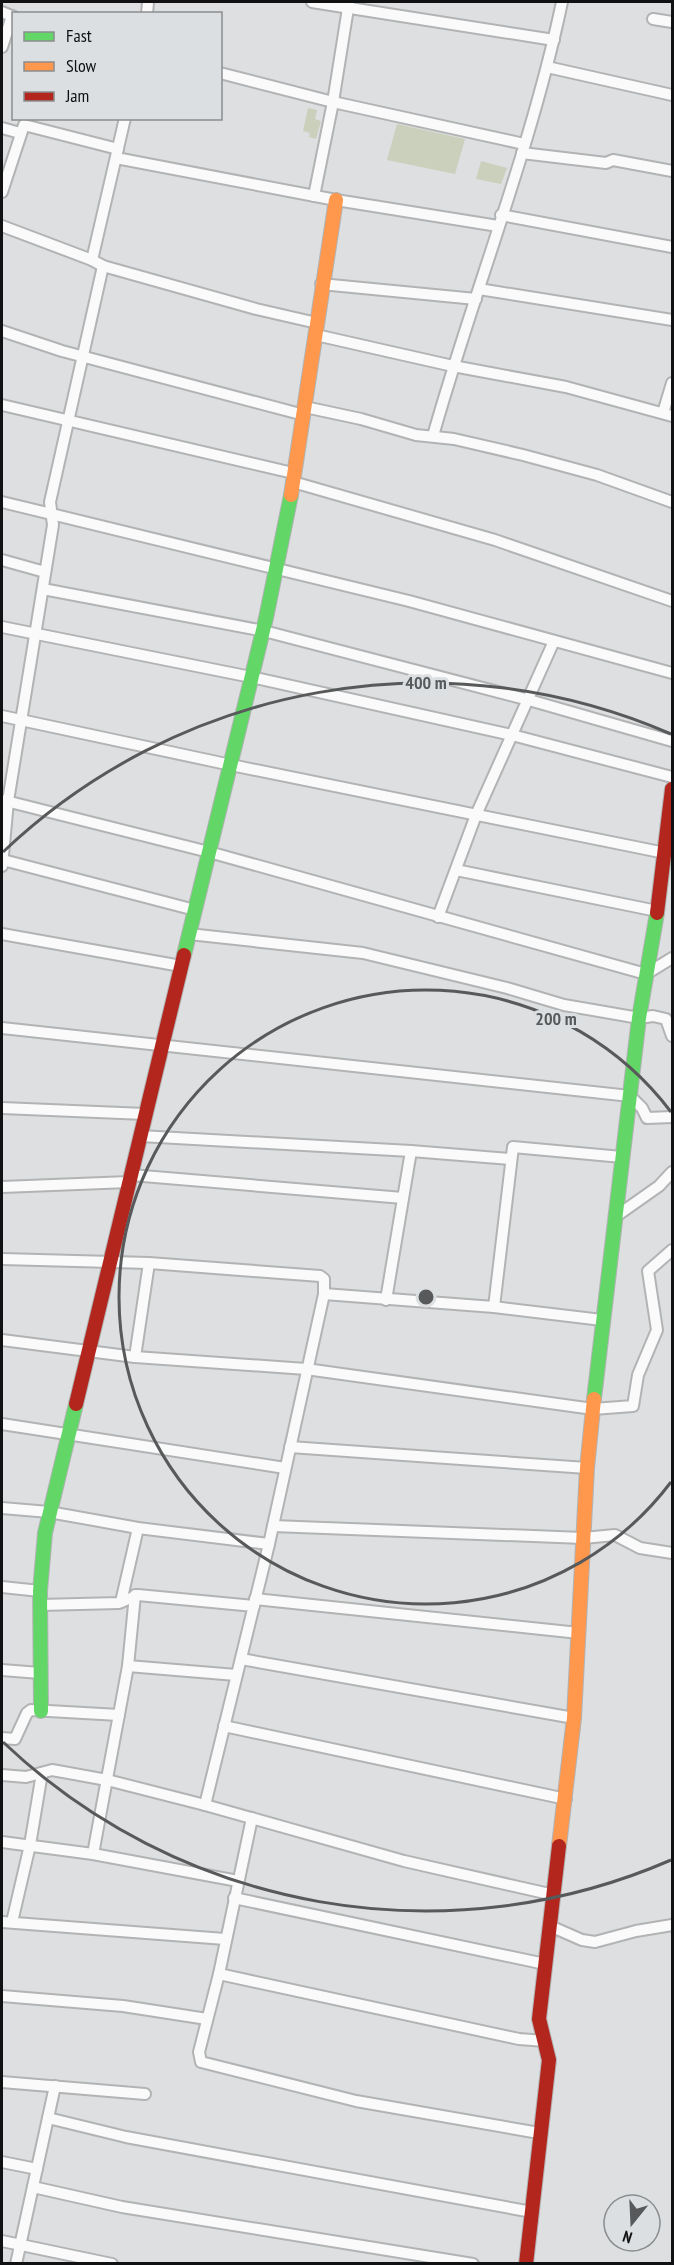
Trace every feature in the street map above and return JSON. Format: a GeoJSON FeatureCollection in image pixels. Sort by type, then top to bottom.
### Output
{"type":"FeatureCollection","features":[{"type":"Feature","properties":{"kind":"street"},"geometry":{"type":"LineString","coordinates":[[312,2],[348,5],[554,40]]}},
{"type":"Feature","properties":{"kind":"street"},"geometry":{"type":"LineString","coordinates":[[433,436],[523,148],[547,67],[562,2]]}},
{"type":"Feature","properties":{"kind":"street"},"geometry":{"type":"LineString","coordinates":[[314,196],[333,102],[348,5]]}},
{"type":"Feature","properties":{"kind":"street"},"geometry":{"type":"LineString","coordinates":[[2,47],[9,15]]}},
{"type":"Feature","properties":{"kind":"street"},"geometry":{"type":"LineString","coordinates":[[653,19],[672,22]]}},
{"type":"Feature","properties":{"kind":"street"},"geometry":{"type":"LineString","coordinates":[[547,67],[672,95]]}},
{"type":"Feature","properties":{"kind":"street"},"geometry":{"type":"LineString","coordinates":[[222,74],[523,148],[606,163],[613,160],[672,171]]}},
{"type":"Feature","properties":{"kind":"street"},"geometry":{"type":"LineString","coordinates":[[92,260],[125,120]]}},
{"type":"Feature","properties":{"kind":"street"},"geometry":{"type":"LineString","coordinates":[[2,192],[20,134],[25,125],[117,154],[314,196],[672,247]]}},
{"type":"Feature","properties":{"kind":"street"},"geometry":{"type":"LineString","coordinates":[[2,128],[20,134]]}},
{"type":"Feature","properties":{"kind":"street"},"geometry":{"type":"LineString","coordinates":[[41,1711],[40,1598],[42,1552],[49,1512],[231,765],[250,677],[279,568],[305,411],[321,284],[336,200]]}},
{"type":"Feature","properties":{"kind":"street"},"geometry":{"type":"LineString","coordinates":[[2,226],[104,266],[245,306],[316,329],[453,366],[566,387],[668,415],[672,382]]}},
{"type":"Feature","properties":{"kind":"street"},"geometry":{"type":"LineString","coordinates":[[104,266],[50,502],[53,525],[36,635],[5,801],[2,863],[195,910]]}},
{"type":"Feature","properties":{"kind":"street"},"geometry":{"type":"LineString","coordinates":[[321,284],[477,294],[672,320]]}},
{"type":"Feature","properties":{"kind":"street"},"geometry":{"type":"LineString","coordinates":[[2,331],[83,356],[305,411],[361,419],[416,435],[453,439],[556,464],[672,502]]}},
{"type":"Feature","properties":{"kind":"street"},"geometry":{"type":"LineString","coordinates":[[2,405],[293,477],[495,540],[672,601]]}},
{"type":"Feature","properties":{"kind":"street"},"geometry":{"type":"LineString","coordinates":[[2,502],[409,601],[672,673]]}},
{"type":"Feature","properties":{"kind":"street"},"geometry":{"type":"LineString","coordinates":[[2,560],[45,572]]}},
{"type":"Feature","properties":{"kind":"street"},"geometry":{"type":"LineString","coordinates":[[43,589],[264,631],[529,700],[672,741]]}},
{"type":"Feature","properties":{"kind":"street"},"geometry":{"type":"LineString","coordinates":[[2,627],[250,677],[512,735],[672,777]]}},
{"type":"Feature","properties":{"kind":"street"},"geometry":{"type":"LineString","coordinates":[[438,917],[476,815],[554,641]]}},
{"type":"Feature","properties":{"kind":"street"},"geometry":{"type":"LineString","coordinates":[[2,716],[664,853]]}},
{"type":"Feature","properties":{"kind":"street"},"geometry":{"type":"LineString","coordinates":[[526,2264],[549,2060],[549,2050],[539,2019],[574,1718],[587,1468],[602,1320],[639,1018],[657,911],[672,789]]}},
{"type":"Feature","properties":{"kind":"street"},"geometry":{"type":"LineString","coordinates":[[5,801],[209,852],[646,974],[672,958]]}},
{"type":"Feature","properties":{"kind":"street"},"geometry":{"type":"LineString","coordinates":[[456,870],[657,911]]}},
{"type":"Feature","properties":{"kind":"street"},"geometry":{"type":"LineString","coordinates":[[2,934],[181,966]]}},
{"type":"Feature","properties":{"kind":"street"},"geometry":{"type":"LineString","coordinates":[[189,934],[363,953],[507,988],[564,1005],[639,1018],[653,1016],[666,1019],[672,1036]]}},
{"type":"Feature","properties":{"kind":"street"},"geometry":{"type":"LineString","coordinates":[[2,1028],[630,1096],[642,1108],[647,1118],[672,1117]]}},
{"type":"Feature","properties":{"kind":"street"},"geometry":{"type":"LineString","coordinates":[[2,1108],[145,1114]]}},
{"type":"Feature","properties":{"kind":"street"},"geometry":{"type":"LineString","coordinates":[[140,1136],[512,1159]]}},
{"type":"Feature","properties":{"kind":"street"},"geometry":{"type":"LineString","coordinates":[[494,1307],[513,1147],[622,1157]]}},
{"type":"Feature","properties":{"kind":"street"},"geometry":{"type":"LineString","coordinates":[[386,1300],[411,1151]]}},
{"type":"Feature","properties":{"kind":"street"},"geometry":{"type":"LineString","coordinates":[[615,1217],[659,1186],[672,1172]]}},
{"type":"Feature","properties":{"kind":"street"},"geometry":{"type":"LineString","coordinates":[[2,1187],[130,1179],[403,1198]]}},
{"type":"Feature","properties":{"kind":"street"},"geometry":{"type":"LineString","coordinates":[[2,1340],[135,1357],[306,1369],[593,1409],[633,1406],[638,1375],[657,1330],[648,1271],[672,1250]]}},
{"type":"Feature","properties":{"kind":"street"},"geometry":{"type":"LineString","coordinates":[[2,1259],[149,1263],[320,1276],[324,1279],[324,1294],[269,1544],[205,1805]]}},
{"type":"Feature","properties":{"kind":"street"},"geometry":{"type":"LineString","coordinates":[[135,1357],[149,1263]]}},
{"type":"Feature","properties":{"kind":"street"},"geometry":{"type":"LineString","coordinates":[[324,1294],[494,1307],[602,1320]]}},
{"type":"Feature","properties":{"kind":"street"},"geometry":{"type":"LineString","coordinates":[[2,1424],[285,1468]]}},
{"type":"Feature","properties":{"kind":"street"},"geometry":{"type":"LineString","coordinates":[[290,1447],[587,1468]]}},
{"type":"Feature","properties":{"kind":"street"},"geometry":{"type":"LineString","coordinates":[[2,1508],[49,1512],[138,1528],[269,1544]]}},
{"type":"Feature","properties":{"kind":"street"},"geometry":{"type":"LineString","coordinates":[[273,1526],[583,1538],[615,1535],[640,1548],[672,1553]]}},
{"type":"Feature","properties":{"kind":"street"},"geometry":{"type":"LineString","coordinates":[[121,1602],[138,1528]]}},
{"type":"Feature","properties":{"kind":"street"},"geometry":{"type":"LineString","coordinates":[[2,1587],[40,1598],[121,1602],[135,1596],[255,1603],[579,1634]]}},
{"type":"Feature","properties":{"kind":"street"},"geometry":{"type":"LineString","coordinates":[[93,1854],[128,1666],[135,1596]]}},
{"type":"Feature","properties":{"kind":"street"},"geometry":{"type":"LineString","coordinates":[[241,1659],[574,1718]]}},
{"type":"Feature","properties":{"kind":"street"},"geometry":{"type":"LineString","coordinates":[[128,1666],[236,1675]]}},
{"type":"Feature","properties":{"kind":"street"},"geometry":{"type":"LineString","coordinates":[[2,1670],[40,1673]]}},
{"type":"Feature","properties":{"kind":"street"},"geometry":{"type":"LineString","coordinates":[[2,1738],[15,1739],[28,1711],[119,1714]]}},
{"type":"Feature","properties":{"kind":"street"},"geometry":{"type":"LineString","coordinates":[[224,1726],[566,1799]]}},
{"type":"Feature","properties":{"kind":"street"},"geometry":{"type":"LineString","coordinates":[[2,1775],[26,1777],[52,1770],[107,1780],[404,1860],[554,1895]]}},
{"type":"Feature","properties":{"kind":"street"},"geometry":{"type":"LineString","coordinates":[[42,1773],[30,1845],[7,1922],[225,1940]]}},
{"type":"Feature","properties":{"kind":"street"},"geometry":{"type":"LineString","coordinates":[[252,1818],[199,2059],[204,2064],[356,2101],[539,2133]]}},
{"type":"Feature","properties":{"kind":"street"},"geometry":{"type":"LineString","coordinates":[[2,1842],[93,1854],[238,1881]]}},
{"type":"Feature","properties":{"kind":"street"},"geometry":{"type":"LineString","coordinates":[[234,1898],[545,1964]]}},
{"type":"Feature","properties":{"kind":"street"},"geometry":{"type":"LineString","coordinates":[[550,1926],[582,1940],[595,1942],[636,1931],[672,1925]]}},
{"type":"Feature","properties":{"kind":"street"},"geometry":{"type":"LineString","coordinates":[[219,1974],[519,2039],[545,2041]]}},
{"type":"Feature","properties":{"kind":"street"},"geometry":{"type":"LineString","coordinates":[[2,1996],[123,2006],[207,2019]]}},
{"type":"Feature","properties":{"kind":"street"},"geometry":{"type":"LineString","coordinates":[[2,2082],[145,2094]]}},
{"type":"Feature","properties":{"kind":"street"},"geometry":{"type":"LineString","coordinates":[[16,2264],[55,2086]]}},
{"type":"Feature","properties":{"kind":"street"},"geometry":{"type":"LineString","coordinates":[[48,2118],[126,2137],[532,2212]]}},
{"type":"Feature","properties":{"kind":"street"},"geometry":{"type":"LineString","coordinates":[[2,2162],[38,2169]]}},
{"type":"Feature","properties":{"kind":"street"},"geometry":{"type":"LineString","coordinates":[[33,2187],[122,2207],[473,2264]]}},
{"type":"Feature","properties":{"kind":"street"},"geometry":{"type":"LineString","coordinates":[[2,2241],[112,2264]]}},
{"type":"Feature","properties":{"kind":"green space"},"geometry":{"type":"Polygon","coordinates":[[[308,108],[317,110],[315,119],[321,121],[316,139],[309,137],[310,133],[303,131],[308,108]]]}},
{"type":"Feature","properties":{"kind":"green space"},"geometry":{"type":"Polygon","coordinates":[[[397,124],[465,139],[455,174],[387,160],[397,124]]]}},
{"type":"Feature","properties":{"kind":"green space"},"geometry":{"type":"Polygon","coordinates":[[[481,161],[507,168],[501,184],[476,179],[481,161]]]}},
{"type":"Feature","properties":{"kind":"traffic: fast"},"geometry":{"type":"LineString","coordinates":[[184,955],[266,618],[291,495]]}},
{"type":"Feature","properties":{"kind":"traffic: fast"},"geometry":{"type":"LineString","coordinates":[[594,1399],[639,1018],[657,913]]}},
{"type":"Feature","properties":{"kind":"traffic: fast"},"geometry":{"type":"LineString","coordinates":[[41,1711],[40,1591],[45,1533],[76,1404]]}},
{"type":"Feature","properties":{"kind":"traffic: slow"},"geometry":{"type":"LineString","coordinates":[[291,495],[336,200]]}},
{"type":"Feature","properties":{"kind":"traffic: slow"},"geometry":{"type":"LineString","coordinates":[[559,1846],[574,1718],[587,1468],[594,1399]]}},
{"type":"Feature","properties":{"kind":"traffic: jam"},"geometry":{"type":"LineString","coordinates":[[657,913],[672,789]]}},
{"type":"Feature","properties":{"kind":"traffic: jam"},"geometry":{"type":"LineString","coordinates":[[76,1404],[184,955]]}},
{"type":"Feature","properties":{"kind":"traffic: jam"},"geometry":{"type":"LineString","coordinates":[[526,2264],[549,2060],[539,2019],[559,1846]]}}]}
